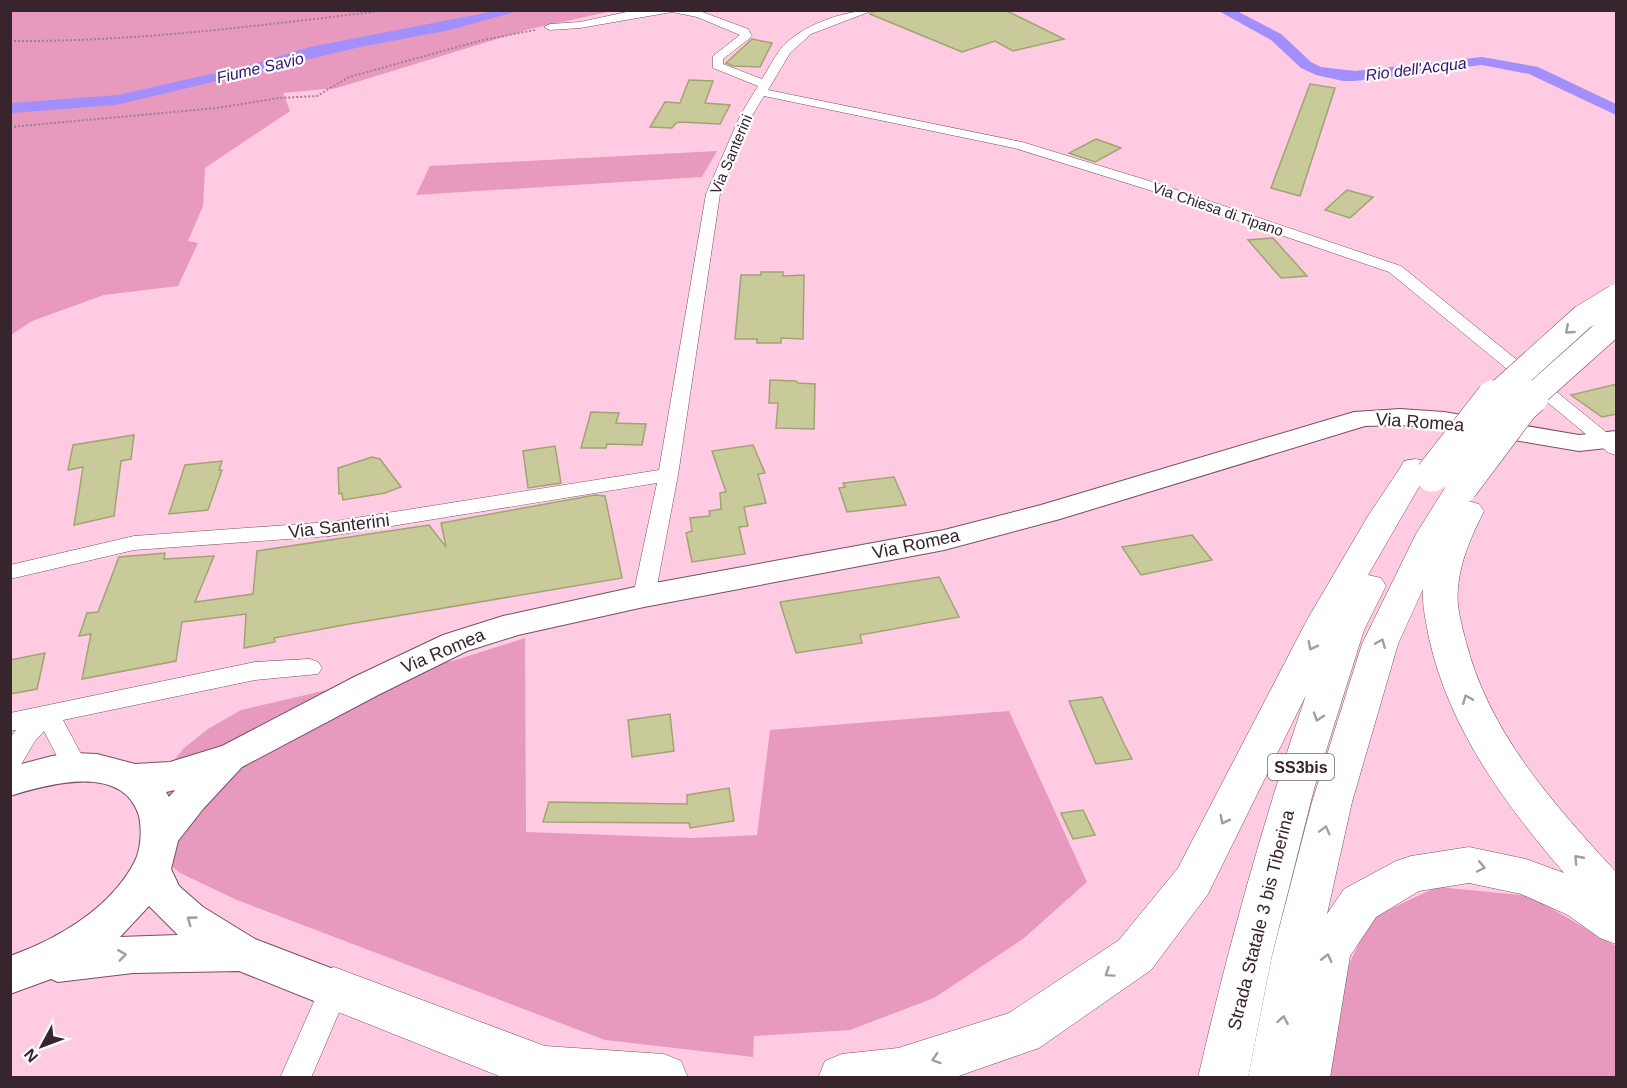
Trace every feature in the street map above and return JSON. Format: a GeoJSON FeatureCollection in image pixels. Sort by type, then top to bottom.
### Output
{"type":"FeatureCollection","features":[{"type":"Feature","properties":{"kind":"highway"},"geometry":{"type":"LineString","coordinates":[[842,1077],[898,1072],[1022,1032],[1135,955],[1193,881],[1325,620],[1383,516],[1509,448],[1508,400],[1583,317],[1617,297]]}},
{"type":"Feature","properties":{"kind":"highway"},"geometry":{"type":"LineString","coordinates":[[1617,321],[1508,400],[1450,425],[1446,481],[1452,542],[1440,596],[1449,655],[1472,710],[1506,770],[1557,836],[1617,902]]}},
{"type":"Feature","properties":{"kind":"highway","name":"Strada Statale 3 bis Tiberina"},"geometry":{"type":"LineString","coordinates":[[1223,1077],[1249,955],[1291,800],[1346,630],[1401,523],[1446,481]]}},
{"type":"Feature","properties":{"kind":"highway","name":"SS3bis"},"geometry":{"type":"LineString","coordinates":[[1273,1077],[1295,956],[1332,802],[1380,644],[1432,534],[1446,481]]}},
{"type":"Feature","properties":{"kind":"highway"},"geometry":{"type":"LineString","coordinates":[[1305,1077],[1328,950],[1360,903],[1411,874],[1469,865],[1526,877],[1584,901],[1617,924]]}},
{"type":"Feature","properties":{"kind":"highway"},"geometry":{"type":"LineString","coordinates":[[334,989],[555,1074],[664,1077]]}},
{"type":"Feature","properties":{"kind":"main road","name":"Via Romea"},"geometry":{"type":"LineString","coordinates":[[10,782],[33,774],[75,767],[107,769],[133,779],[170,777],[234,756],[366,686],[455,643],[514,624],[644,596],[944,540],[1050,512],[1363,418],[1400,417],[1444,420],[1579,443],[1613,443]]}},
{"type":"Feature","properties":{"kind":"main road","name":"Via Romea"},"geometry":{"type":"LineString","coordinates":[[27,970],[90,938],[127,905],[156,852],[190,798],[234,756]]}},
{"type":"Feature","properties":{"kind":"main road","name":"Via Romea"},"geometry":{"type":"LineString","coordinates":[[133,779],[155,802],[156,852]]}},
{"type":"Feature","properties":{"kind":"main road"},"geometry":{"type":"LineString","coordinates":[[156,852],[165,898],[189,920],[240,952],[334,989]]}},
{"type":"Feature","properties":{"kind":"main road"},"geometry":{"type":"LineString","coordinates":[[27,970],[133,954],[240,952]]}},
{"type":"Feature","properties":{"kind":"street"},"geometry":{"type":"LineString","coordinates":[[550,27],[566,27],[668,10]]}},
{"type":"Feature","properties":{"kind":"street","name":"Via Chiesa di Tipano"},"geometry":{"type":"LineString","coordinates":[[676,10],[699,14],[744,31],[746,36],[717,58],[717,66],[762,88],[1017,145],[1151,186],[1395,269],[1613,443]]}},
{"type":"Feature","properties":{"kind":"street","name":"Via Santerini"},"geometry":{"type":"LineString","coordinates":[[644,596],[668,475],[713,194],[747,114],[785,51],[807,32],[869,10]]}},
{"type":"Feature","properties":{"kind":"street","name":"Via Santerini"},"geometry":{"type":"LineString","coordinates":[[10,572],[134,543],[330,530],[668,475]]}},
{"type":"Feature","properties":{"kind":"street"},"geometry":{"type":"LineString","coordinates":[[10,722],[255,671],[310,668]]}},
{"type":"Feature","properties":{"kind":"street"},"geometry":{"type":"LineString","coordinates":[[10,761],[26,734],[44,715]]}},
{"type":"Feature","properties":{"kind":"street"},"geometry":{"type":"LineString","coordinates":[[44,715],[57,727],[64,747],[75,767]]}},
{"type":"Feature","properties":{"kind":"street"},"geometry":{"type":"LineString","coordinates":[[294,1077],[334,989]]}},
{"type":"Feature","properties":{"kind":"path"},"geometry":{"type":"LineString","coordinates":[[10,41],[66,42],[148,39],[389,10]]}},
{"type":"Feature","properties":{"kind":"path"},"geometry":{"type":"LineString","coordinates":[[10,127],[217,108],[279,98],[317,96],[333,84],[349,77],[483,40],[550,27]]}},
{"type":"Feature","properties":{"kind":"shaded area"},"geometry":{"type":"Polygon","coordinates":[[[10,11],[612,11],[530,29],[337,88],[283,93],[290,111],[205,168],[203,206],[188,241],[198,243],[178,286],[104,295],[32,321],[11,335],[10,11]]]}},
{"type":"Feature","properties":{"kind":"shaded area"},"geometry":{"type":"Polygon","coordinates":[[[717,151],[702,177],[416,195],[430,166],[717,151]]]}},
{"type":"Feature","properties":{"kind":"shaded area"},"geometry":{"type":"Polygon","coordinates":[[[525,638],[526,832],[693,838],[757,835],[770,730],[1009,711],[1087,882],[1023,939],[934,998],[850,1030],[754,1036],[753,1057],[605,1040],[237,900],[180,873],[150,849],[160,777],[184,748],[208,729],[241,710],[456,660],[525,638]]]}},
{"type":"Feature","properties":{"kind":"shaded area"},"geometry":{"type":"Polygon","coordinates":[[[1437,887],[1530,896],[1616,946],[1616,1077],[1320,1078],[1334,996],[1371,918],[1437,887]]]}},
{"type":"Feature","properties":{"kind":"water","name":"Fiume Savio"},"geometry":{"type":"Polygon","coordinates":[[[500,10],[518,11],[450,30],[360,47],[116,105],[11,113],[11,103],[118,95],[250,65],[310,47],[500,10]]]}},
{"type":"Feature","properties":{"kind":"building"},"geometry":{"type":"Polygon","coordinates":[[[876,10],[1005,10],[1064,39],[1013,51],[995,41],[962,52],[870,14],[876,10]]]}},
{"type":"Feature","properties":{"kind":"building"},"geometry":{"type":"Polygon","coordinates":[[[752,39],[772,43],[760,67],[733,66],[726,63],[752,39]]]}},
{"type":"Feature","properties":{"kind":"building"},"geometry":{"type":"Polygon","coordinates":[[[689,80],[713,81],[705,103],[730,105],[720,124],[680,122],[672,128],[650,127],[665,102],[680,103],[689,80]]]}},
{"type":"Feature","properties":{"kind":"building"},"geometry":{"type":"Polygon","coordinates":[[[1310,84],[1335,88],[1300,196],[1271,188],[1310,84]]]}},
{"type":"Feature","properties":{"kind":"building"},"geometry":{"type":"Polygon","coordinates":[[[1096,139],[1121,148],[1095,162],[1069,153],[1096,139]]]}},
{"type":"Feature","properties":{"kind":"building"},"geometry":{"type":"Polygon","coordinates":[[[1347,190],[1373,197],[1350,218],[1325,210],[1347,190]]]}},
{"type":"Feature","properties":{"kind":"building"},"geometry":{"type":"Polygon","coordinates":[[[1273,238],[1307,276],[1281,278],[1248,240],[1273,238]]]}},
{"type":"Feature","properties":{"kind":"building"},"geometry":{"type":"Polygon","coordinates":[[[761,272],[783,272],[783,276],[804,275],[803,339],[781,338],[781,343],[757,343],[757,339],[735,339],[741,275],[761,275],[761,272]]]}},
{"type":"Feature","properties":{"kind":"building"},"geometry":{"type":"Polygon","coordinates":[[[770,380],[815,384],[814,429],[776,428],[778,403],[769,403],[770,380]]]}},
{"type":"Feature","properties":{"kind":"building"},"geometry":{"type":"Polygon","coordinates":[[[1617,384],[1617,414],[1602,417],[1571,395],[1617,384]]]}},
{"type":"Feature","properties":{"kind":"building"},"geometry":{"type":"Polygon","coordinates":[[[591,412],[619,413],[616,423],[646,424],[642,445],[607,444],[606,448],[581,448],[591,412]]]}},
{"type":"Feature","properties":{"kind":"building"},"geometry":{"type":"Polygon","coordinates":[[[134,435],[131,459],[121,461],[114,516],[74,525],[83,467],[68,470],[73,445],[134,435]]]}},
{"type":"Feature","properties":{"kind":"building"},"geometry":{"type":"Polygon","coordinates":[[[753,445],[765,473],[758,474],[766,503],[744,507],[748,526],[739,527],[745,554],[692,562],[686,533],[692,531],[690,518],[710,516],[709,511],[721,509],[720,493],[726,492],[712,451],[753,445]]]}},
{"type":"Feature","properties":{"kind":"building"},"geometry":{"type":"Polygon","coordinates":[[[555,446],[561,483],[528,488],[523,451],[555,446]]]}},
{"type":"Feature","properties":{"kind":"building"},"geometry":{"type":"Polygon","coordinates":[[[372,457],[380,459],[401,487],[385,493],[343,500],[342,493],[339,494],[338,468],[372,457]]]}},
{"type":"Feature","properties":{"kind":"building"},"geometry":{"type":"Polygon","coordinates":[[[222,461],[219,470],[222,470],[208,510],[169,514],[185,465],[222,461]]]}},
{"type":"Feature","properties":{"kind":"building"},"geometry":{"type":"Polygon","coordinates":[[[894,477],[906,505],[847,512],[839,488],[845,487],[843,483],[894,477]]]}},
{"type":"Feature","properties":{"kind":"building"},"geometry":{"type":"Polygon","coordinates":[[[595,495],[605,496],[622,578],[349,624],[274,638],[275,642],[244,648],[246,614],[182,622],[176,661],[82,679],[91,634],[79,636],[87,613],[98,612],[119,557],[165,553],[164,559],[214,556],[195,602],[253,594],[257,551],[429,525],[446,547],[441,523],[595,495]]]}},
{"type":"Feature","properties":{"kind":"building"},"geometry":{"type":"Polygon","coordinates":[[[1192,535],[1212,560],[1141,575],[1122,547],[1192,535]]]}},
{"type":"Feature","properties":{"kind":"building"},"geometry":{"type":"Polygon","coordinates":[[[939,577],[959,617],[860,635],[862,643],[796,653],[780,602],[939,577]]]}},
{"type":"Feature","properties":{"kind":"building"},"geometry":{"type":"Polygon","coordinates":[[[45,653],[37,689],[10,694],[10,660],[45,653]]]}},
{"type":"Feature","properties":{"kind":"building"},"geometry":{"type":"Polygon","coordinates":[[[1102,697],[1132,759],[1096,764],[1069,701],[1102,697]]]}},
{"type":"Feature","properties":{"kind":"building"},"geometry":{"type":"Polygon","coordinates":[[[670,714],[674,751],[632,757],[628,720],[670,714]]]}},
{"type":"Feature","properties":{"kind":"building"},"geometry":{"type":"Polygon","coordinates":[[[729,788],[734,821],[690,828],[689,823],[543,822],[549,802],[687,804],[687,795],[729,788]]]}},
{"type":"Feature","properties":{"kind":"building"},"geometry":{"type":"Polygon","coordinates":[[[1083,810],[1095,835],[1073,839],[1061,813],[1083,810]]]}},
{"type":"Feature","properties":{"kind":"waterway","name":"Rio dell'Acqua"},"geometry":{"type":"LineString","coordinates":[[1224,10],[1276,37],[1306,65],[1316,70],[1343,76],[1355,76],[1482,61],[1533,70],[1616,110]]}}]}
